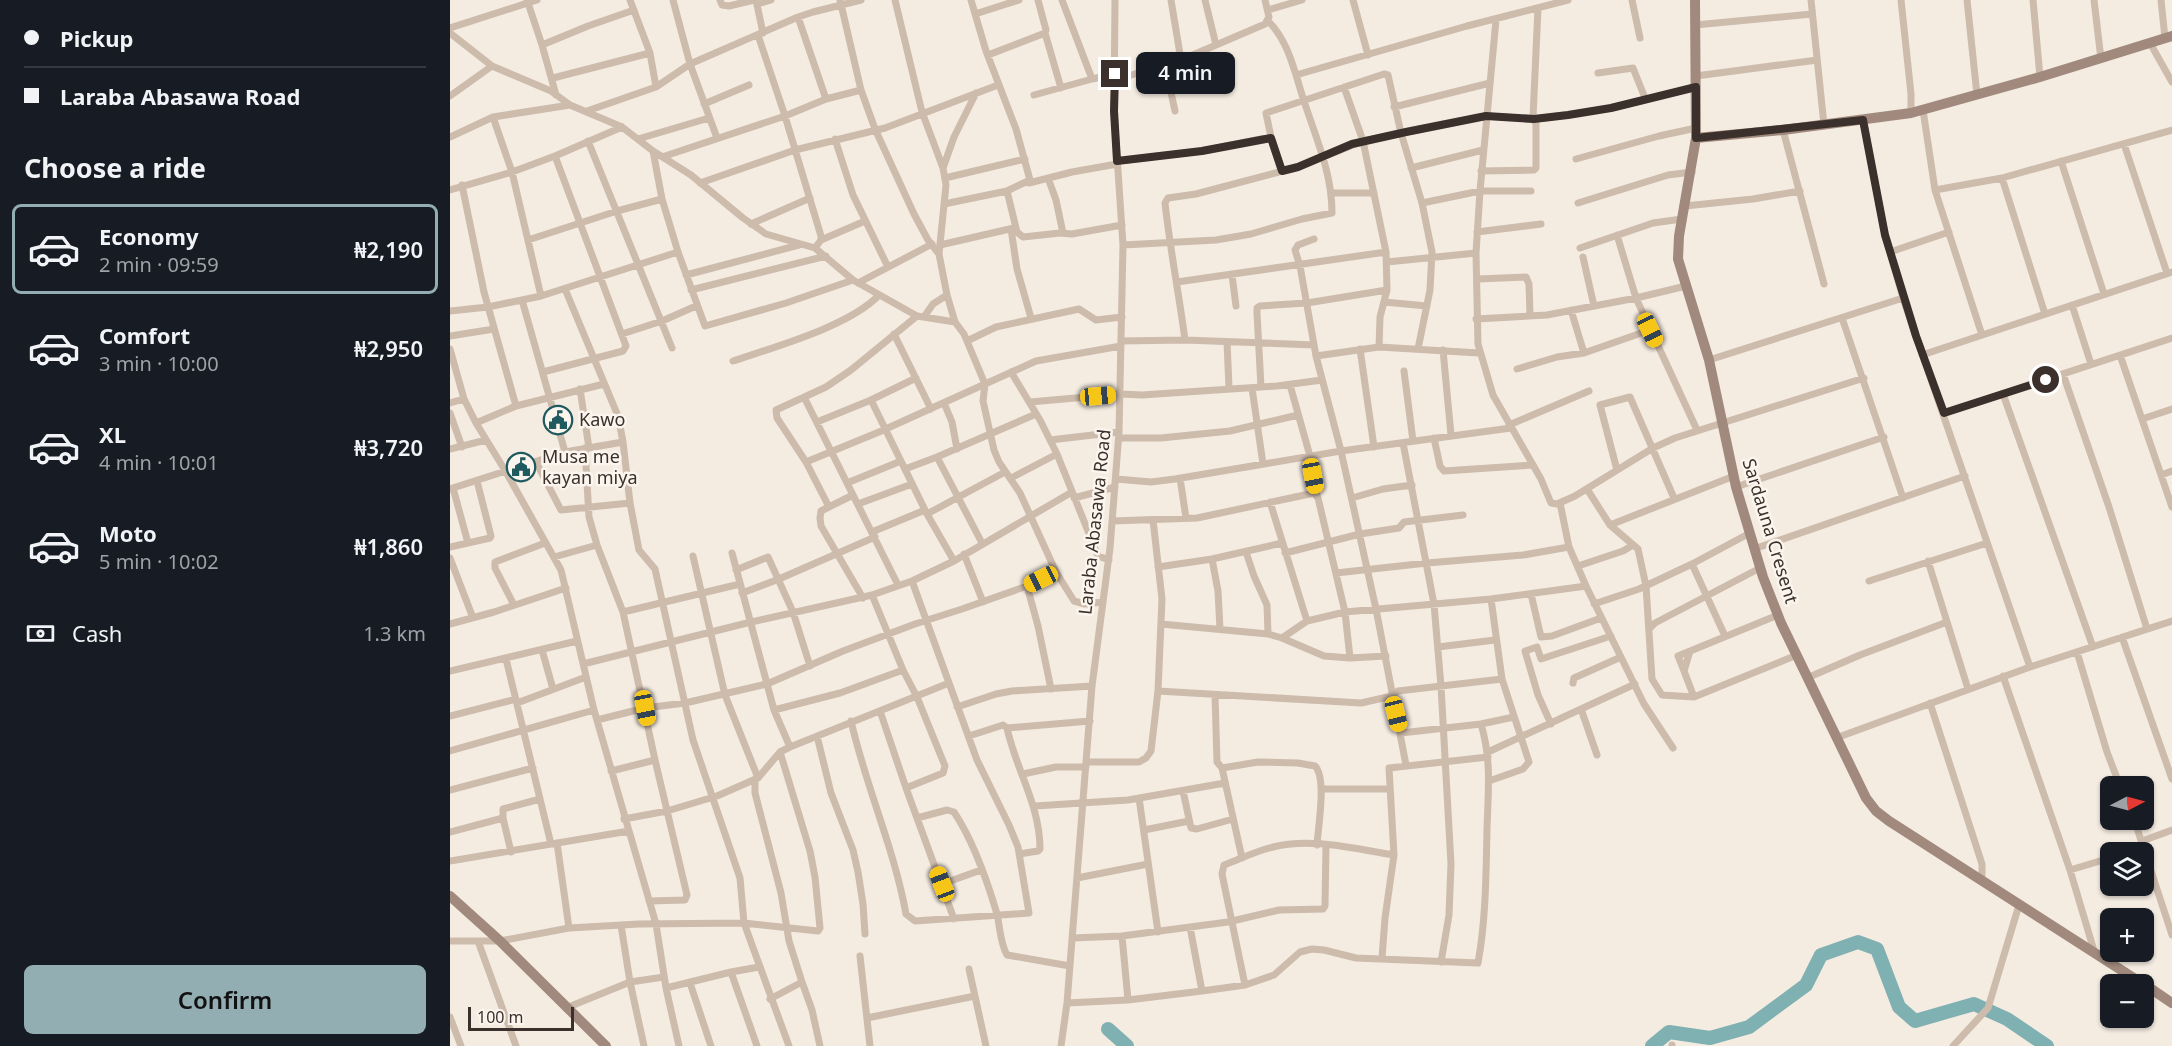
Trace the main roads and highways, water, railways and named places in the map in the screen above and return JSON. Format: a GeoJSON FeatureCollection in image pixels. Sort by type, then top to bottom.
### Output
{"type":"FeatureCollection","features":[{"type":"Feature","properties":{"kind":"waterway"},"geometry":{"type":"LineString","coordinates":[[1652,1046],[1669,1032],[1710,1038],[1749,1027],[1806,985],[1821,955],[1858,942],[1877,949],[1899,1007],[1915,1021],[1974,1004],[2007,1019],[2047,1046]]}},
{"type":"Feature","properties":{"kind":"waterway"},"geometry":{"type":"LineString","coordinates":[[1108,1029],[1127,1046]]}},
{"type":"Feature","properties":{"kind":"place","name":"Kawo"},"geometry":{"type":"Point","coordinates":[558,420]}},
{"type":"Feature","properties":{"kind":"place","name":"Musa me kayan miya"},"geometry":{"type":"Point","coordinates":[521,467]}}]}
